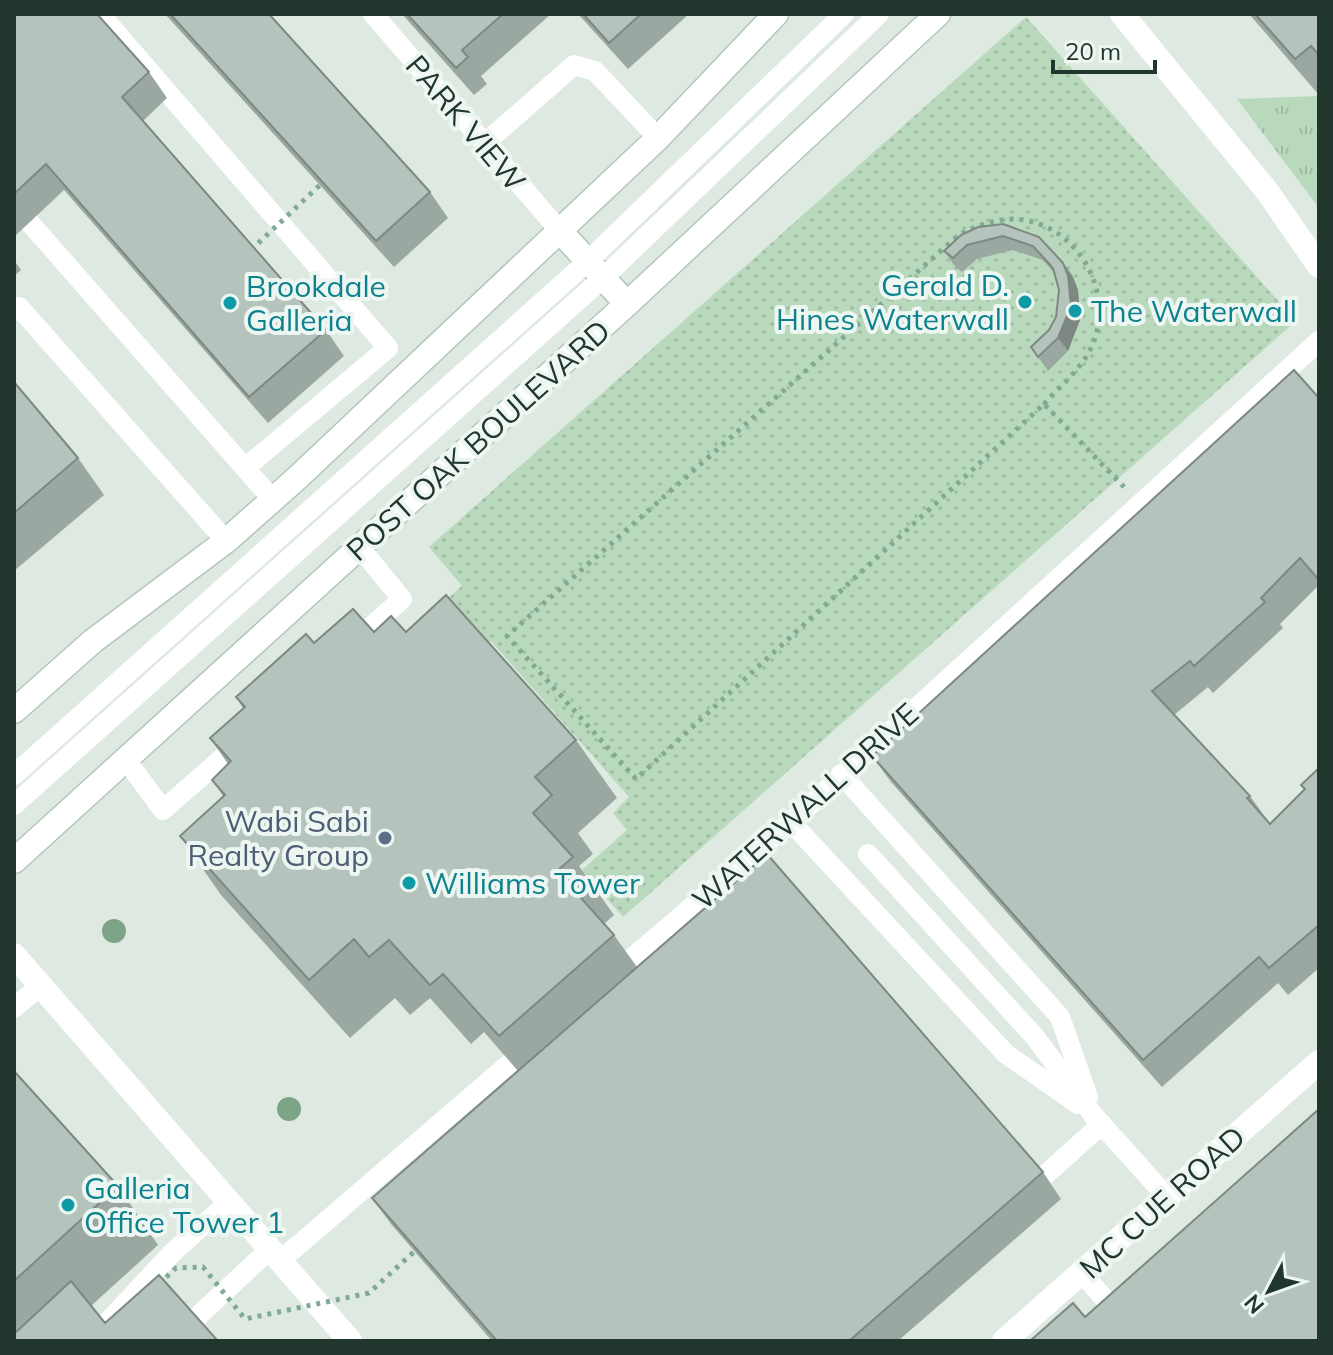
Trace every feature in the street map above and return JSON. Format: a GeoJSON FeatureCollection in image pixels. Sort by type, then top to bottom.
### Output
{"type":"FeatureCollection","features":[{"type":"Feature","properties":{"kind":"main road"},"geometry":{"type":"LineString","coordinates":[[14,711],[93,641],[226,541],[273,500],[658,138],[776,14]]}},
{"type":"Feature","properties":{"kind":"main road","name":"POST OAK BOULEVARD"},"geometry":{"type":"LineString","coordinates":[[14,861],[627,304],[938,14]]}},
{"type":"Feature","properties":{"kind":"main road"},"geometry":{"type":"LineString","coordinates":[[1122,14],[1267,191],[1319,266]]}},
{"type":"Feature","properties":{"kind":"main road"},"geometry":{"type":"LineString","coordinates":[[560,231],[627,304]]}},
{"type":"Feature","properties":{"kind":"main road"},"geometry":{"type":"LineString","coordinates":[[14,955],[350,1341]]}},
{"type":"Feature","properties":{"kind":"main road","name":"MC CUE ROAD"},"geometry":{"type":"LineString","coordinates":[[1004,1341],[1319,1062]]}},
{"type":"Feature","properties":{"kind":"lane"},"geometry":{"type":"LineString","coordinates":[[100,14],[388,348],[245,468]]}},
{"type":"Feature","properties":{"kind":"lane","name":"PARK VIEW"},"geometry":{"type":"LineString","coordinates":[[373,14],[560,231]]}},
{"type":"Feature","properties":{"kind":"lane"},"geometry":{"type":"LineString","coordinates":[[14,775],[595,270],[844,14]]}},
{"type":"Feature","properties":{"kind":"lane"},"geometry":{"type":"LineString","coordinates":[[14,805],[595,270],[879,14]]}},
{"type":"Feature","properties":{"kind":"lane"},"geometry":{"type":"LineString","coordinates":[[484,144],[574,65],[595,71],[658,138]]}},
{"type":"Feature","properties":{"kind":"lane"},"geometry":{"type":"LineString","coordinates":[[30,223],[273,500]]}},
{"type":"Feature","properties":{"kind":"lane"},"geometry":{"type":"LineString","coordinates":[[14,311],[19,307],[226,541]]}},
{"type":"Feature","properties":{"kind":"lane","name":"WATERWALL DRIVE"},"geometry":{"type":"LineString","coordinates":[[597,988],[791,822],[1319,341]]}},
{"type":"Feature","properties":{"kind":"lane"},"geometry":{"type":"LineString","coordinates":[[330,662],[402,599],[360,548]]}},
{"type":"Feature","properties":{"kind":"lane"},"geometry":{"type":"LineString","coordinates":[[126,760],[163,810],[259,726]]}},
{"type":"Feature","properties":{"kind":"lane"},"geometry":{"type":"LineString","coordinates":[[841,774],[1060,1017],[1098,1120]]}},
{"type":"Feature","properties":{"kind":"lane"},"geometry":{"type":"LineString","coordinates":[[791,822],[1006,1054],[1098,1120]]}},
{"type":"Feature","properties":{"kind":"lane"},"geometry":{"type":"LineString","coordinates":[[868,854],[1035,1037],[1098,1120],[1167,1197]]}},
{"type":"Feature","properties":{"kind":"lane"},"geometry":{"type":"LineString","coordinates":[[14,1008],[41,985]]}},
{"type":"Feature","properties":{"kind":"lane"},"geometry":{"type":"LineString","coordinates":[[194,1320],[549,1029]]}},
{"type":"Feature","properties":{"kind":"lane"},"geometry":{"type":"LineString","coordinates":[[1043,1177],[1098,1120]]}},
{"type":"Feature","properties":{"kind":"lane"},"geometry":{"type":"LineString","coordinates":[[103,1327],[172,1253],[230,1201]]}},
{"type":"Feature","properties":{"kind":"lane"},"geometry":{"type":"LineString","coordinates":[[1082,1273],[1126,1323]]}},
{"type":"Feature","properties":{"kind":"path"},"geometry":{"type":"LineString","coordinates":[[251,250],[320,185]]}},
{"type":"Feature","properties":{"kind":"path"},"geometry":{"type":"LineString","coordinates":[[1014,219],[1038,224],[1059,235],[1089,267],[1096,285],[1099,322],[1094,342],[1083,363],[1044,404],[636,779],[507,636],[960,234],[984,223],[1014,219]]}},
{"type":"Feature","properties":{"kind":"path"},"geometry":{"type":"LineString","coordinates":[[1044,404],[1139,504]]}},
{"type":"Feature","properties":{"kind":"path"},"geometry":{"type":"LineString","coordinates":[[154,1289],[176,1268],[203,1267],[245,1319],[369,1293],[427,1240]]}},
{"type":"Feature","properties":{"kind":"green space"},"geometry":{"type":"Polygon","coordinates":[[[1026,17],[1296,321],[623,917],[582,870],[627,830],[613,813],[629,797],[491,641],[468,662],[352,684],[462,586],[429,547],[1026,17]]]}},
{"type":"Feature","properties":{"kind":"green space"},"geometry":{"type":"Polygon","coordinates":[[[1319,96],[1319,208],[1237,99],[1319,96]]]}},
{"type":"Feature","properties":{"kind":"building"},"geometry":{"type":"Polygon","coordinates":[[[14,14],[97,14],[149,72],[122,97],[326,330],[249,397],[46,164],[14,194],[14,14]]]}},
{"type":"Feature","properties":{"kind":"building"},"geometry":{"type":"Polygon","coordinates":[[[170,14],[269,14],[430,192],[376,241],[170,14]]]}},
{"type":"Feature","properties":{"kind":"building"},"geometry":{"type":"Polygon","coordinates":[[[407,14],[503,14],[462,50],[468,57],[456,68],[407,14]]]}},
{"type":"Feature","properties":{"kind":"building"},"geometry":{"type":"Polygon","coordinates":[[[583,14],[641,14],[609,43],[583,14]]]}},
{"type":"Feature","properties":{"kind":"building"},"geometry":{"type":"Polygon","coordinates":[[[1255,14],[1319,14],[1319,55],[1311,46],[1295,59],[1255,14]]]}},
{"type":"Feature","properties":{"kind":"building"},"geometry":{"type":"Polygon","coordinates":[[[1003,224],[1039,237],[1063,263],[1068,276],[1071,306],[1058,338],[1038,357],[1031,347],[1049,330],[1056,317],[1059,290],[1053,268],[1033,246],[1003,236],[967,245],[953,258],[944,251],[961,235],[978,227],[1003,224]]]}},
{"type":"Feature","properties":{"kind":"building"},"geometry":{"type":"Polygon","coordinates":[[[1294,370],[1319,398],[1319,580],[1300,558],[1261,598],[1265,602],[1194,666],[1190,661],[1152,691],[1250,796],[1247,798],[1270,824],[1305,789],[1301,785],[1319,768],[1319,925],[1269,968],[1259,957],[1143,1060],[872,756],[1294,370]]]}},
{"type":"Feature","properties":{"kind":"building"},"geometry":{"type":"Polygon","coordinates":[[[14,382],[78,458],[14,513],[14,382]]]}},
{"type":"Feature","properties":{"kind":"building","name":"Williams Tower"},"geometry":{"type":"Polygon","coordinates":[[[446,595],[576,740],[535,777],[552,795],[533,813],[573,857],[557,871],[614,935],[499,1036],[443,974],[430,985],[389,940],[369,957],[354,939],[309,980],[180,836],[225,795],[212,780],[231,761],[210,738],[245,707],[236,697],[306,634],[314,643],[353,609],[374,632],[391,616],[406,632],[446,595]]]}},
{"type":"Feature","properties":{"kind":"building"},"geometry":{"type":"Polygon","coordinates":[[[767,854],[1043,1172],[849,1341],[497,1341],[372,1198],[767,854]]]}},
{"type":"Feature","properties":{"kind":"building"},"geometry":{"type":"Polygon","coordinates":[[[14,1071],[118,1186],[14,1281],[14,1071]]]}},
{"type":"Feature","properties":{"kind":"building"},"geometry":{"type":"Polygon","coordinates":[[[1319,1109],[1319,1341],[1030,1341],[1073,1303],[1085,1317],[1319,1109]]]}},
{"type":"Feature","properties":{"kind":"building"},"geometry":{"type":"Polygon","coordinates":[[[159,1275],[218,1341],[14,1341],[14,1334],[71,1281],[105,1323],[159,1275]]]}},
{"type":"Feature","properties":{"kind":"place","name":"Gerald D. Hines Waterwall"},"geometry":{"type":"Point","coordinates":[1025,302]}},
{"type":"Feature","properties":{"kind":"place","name":"Brookdale Galleria"},"geometry":{"type":"Point","coordinates":[230,303]}},
{"type":"Feature","properties":{"kind":"place","name":"The Waterwall"},"geometry":{"type":"Point","coordinates":[1075,311]}},
{"type":"Feature","properties":{"kind":"place","name":"Wabi Sabi Realty Group"},"geometry":{"type":"Point","coordinates":[385,838]}},
{"type":"Feature","properties":{"kind":"place","name":"Williams Tower"},"geometry":{"type":"Point","coordinates":[409,883]}},
{"type":"Feature","properties":{"kind":"place","name":"Galleria Office Tower 1"},"geometry":{"type":"Point","coordinates":[68,1205]}}]}
